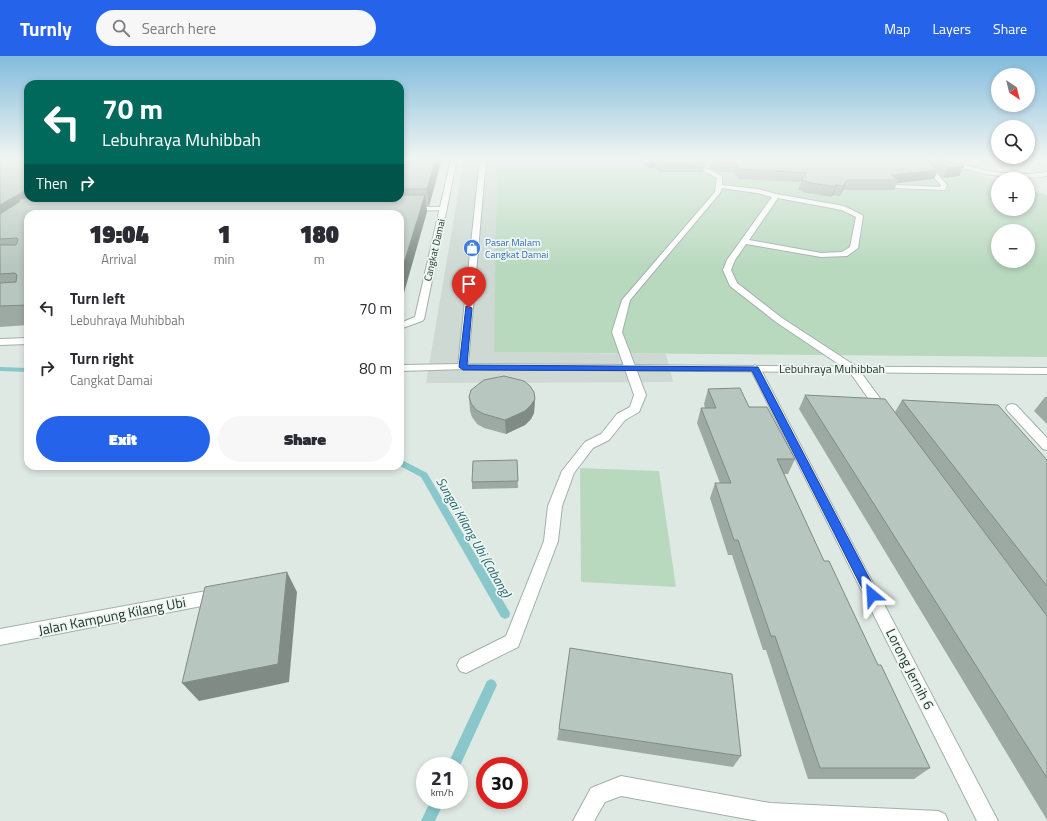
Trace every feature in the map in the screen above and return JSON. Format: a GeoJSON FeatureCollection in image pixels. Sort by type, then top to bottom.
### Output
{"type":"FeatureCollection","features":[{"type":"Feature","properties":{"kind":"street","name":"Cangkat Damai"},"geometry":{"type":"LineString","coordinates":[[404,325],[419,319],[446,195]]}},
{"type":"Feature","properties":{"kind":"street"},"geometry":{"type":"LineString","coordinates":[[463,367],[479,195]]}},
{"type":"Feature","properties":{"kind":"street"},"geometry":{"type":"LineString","coordinates":[[466,665],[512,641],[551,541],[555,506],[568,471],[589,445],[605,437],[620,417],[635,409],[640,396],[617,332],[626,300],[716,195]]}},
{"type":"Feature","properties":{"kind":"street"},"geometry":{"type":"LineString","coordinates":[[745,240],[821,255],[844,254],[854,248],[860,216],[844,208],[771,195]]}},
{"type":"Feature","properties":{"kind":"street"},"geometry":{"type":"LineString","coordinates":[[776,196],[731,260],[727,270],[733,284],[779,320],[852,369],[890,420]]}},
{"type":"Feature","properties":{"kind":"street"},"geometry":{"type":"LineString","coordinates":[[406,209],[443,209]]}},
{"type":"Feature","properties":{"kind":"street"},"geometry":{"type":"LineString","coordinates":[[0,342],[24,341]]}},
{"type":"Feature","properties":{"kind":"street","name":"Lebuhraya Muhibbah"},"geometry":{"type":"LineString","coordinates":[[404,368],[755,368],[1047,372]]}},
{"type":"Feature","properties":{"kind":"street","name":"Lorong Jernih 6"},"geometry":{"type":"LineString","coordinates":[[755,368],[988,821]]}},
{"type":"Feature","properties":{"kind":"street"},"geometry":{"type":"LineString","coordinates":[[1012,408],[1047,446]]}},
{"type":"Feature","properties":{"kind":"street","name":"Jalan Kampung Kilang Ubi"},"geometry":{"type":"LineString","coordinates":[[0,637],[224,595]]}},
{"type":"Feature","properties":{"kind":"street"},"geometry":{"type":"LineString","coordinates":[[583,821],[598,795],[621,786],[770,817],[938,821]]}},
{"type":"Feature","properties":{"kind":"shaded area","name":"Pasar Malam Cangkat Damai"},"geometry":{"type":"Polygon","coordinates":[[[458,195],[497,195],[495,352],[666,354],[673,382],[426,383],[458,195]]]}},
{"type":"Feature","properties":{"kind":"green space"},"geometry":{"type":"Polygon","coordinates":[[[496,195],[991,195],[991,216],[1035,216],[1035,195],[1047,195],[1047,357],[494,352],[496,195]]]}},
{"type":"Feature","properties":{"kind":"green space"},"geometry":{"type":"Polygon","coordinates":[[[580,468],[659,471],[676,587],[581,582],[580,468]]]}},
{"type":"Feature","properties":{"kind":"building"},"geometry":{"type":"Polygon","coordinates":[[[0,195],[18,195],[0,205],[0,195]]]}},
{"type":"Feature","properties":{"kind":"building"},"geometry":{"type":"Polygon","coordinates":[[[404,195],[425,195],[404,263],[404,210],[24,210],[24,305],[0,306],[0,283],[16,282],[17,275],[15,273],[0,274],[0,245],[16,245],[18,240],[17,238],[0,239],[0,214],[19,202],[20,199],[24,198],[24,202],[404,202],[404,195]]]}},
{"type":"Feature","properties":{"kind":"building"},"geometry":{"type":"Polygon","coordinates":[[[504,376],[524,381],[530,386],[534,392],[535,399],[531,405],[525,411],[505,420],[476,410],[469,397],[471,390],[484,380],[504,376]]]}},
{"type":"Feature","properties":{"kind":"building"},"geometry":{"type":"Polygon","coordinates":[[[740,388],[749,407],[767,407],[795,459],[777,459],[824,561],[829,561],[878,665],[881,665],[930,768],[820,768],[775,636],[771,636],[738,540],[734,540],[715,483],[731,483],[701,408],[716,408],[708,389],[740,388]]]}},
{"type":"Feature","properties":{"kind":"building"},"geometry":{"type":"Polygon","coordinates":[[[805,395],[885,399],[1047,616],[1047,778],[805,395]]]}},
{"type":"Feature","properties":{"kind":"building"},"geometry":{"type":"Polygon","coordinates":[[[902,400],[998,405],[1047,460],[1047,586],[902,400]]]}},
{"type":"Feature","properties":{"kind":"building"},"geometry":{"type":"Polygon","coordinates":[[[517,460],[518,481],[472,482],[473,461],[517,460]]]}},
{"type":"Feature","properties":{"kind":"building"},"geometry":{"type":"Polygon","coordinates":[[[287,572],[278,664],[182,683],[205,587],[287,572]]]}},
{"type":"Feature","properties":{"kind":"building"},"geometry":{"type":"Polygon","coordinates":[[[570,648],[732,674],[741,756],[559,729],[570,648]]]}},
{"type":"Feature","properties":{"kind":"waterway","name":"Sungai Kilang Ubi (Cabang)"},"geometry":{"type":"LineString","coordinates":[[0,369],[24,370]]}},
{"type":"Feature","properties":{"kind":"waterway","name":"Sungai Kilang Ubi (Cabang)"},"geometry":{"type":"LineString","coordinates":[[404,464],[424,475],[505,614]]}},
{"type":"Feature","properties":{"kind":"waterway","name":"Sungai Kilang Ubi (Cabang)"},"geometry":{"type":"LineString","coordinates":[[457,757],[491,685]]}},
{"type":"Feature","properties":{"kind":"waterway","name":"Sungai Kilang Ubi (Cabang)"},"geometry":{"type":"LineString","coordinates":[[428,821],[434,809]]}},
{"type":"Feature","properties":{"kind":"place","name":"Pasar Malam Cangkat Damai"},"geometry":{"type":"Point","coordinates":[472,248]}},
{"type":"Feature","properties":{"kind":"route"},"geometry":{"type":"LineString","coordinates":[[469,308],[463,367],[755,368],[872,595]]}}]}
